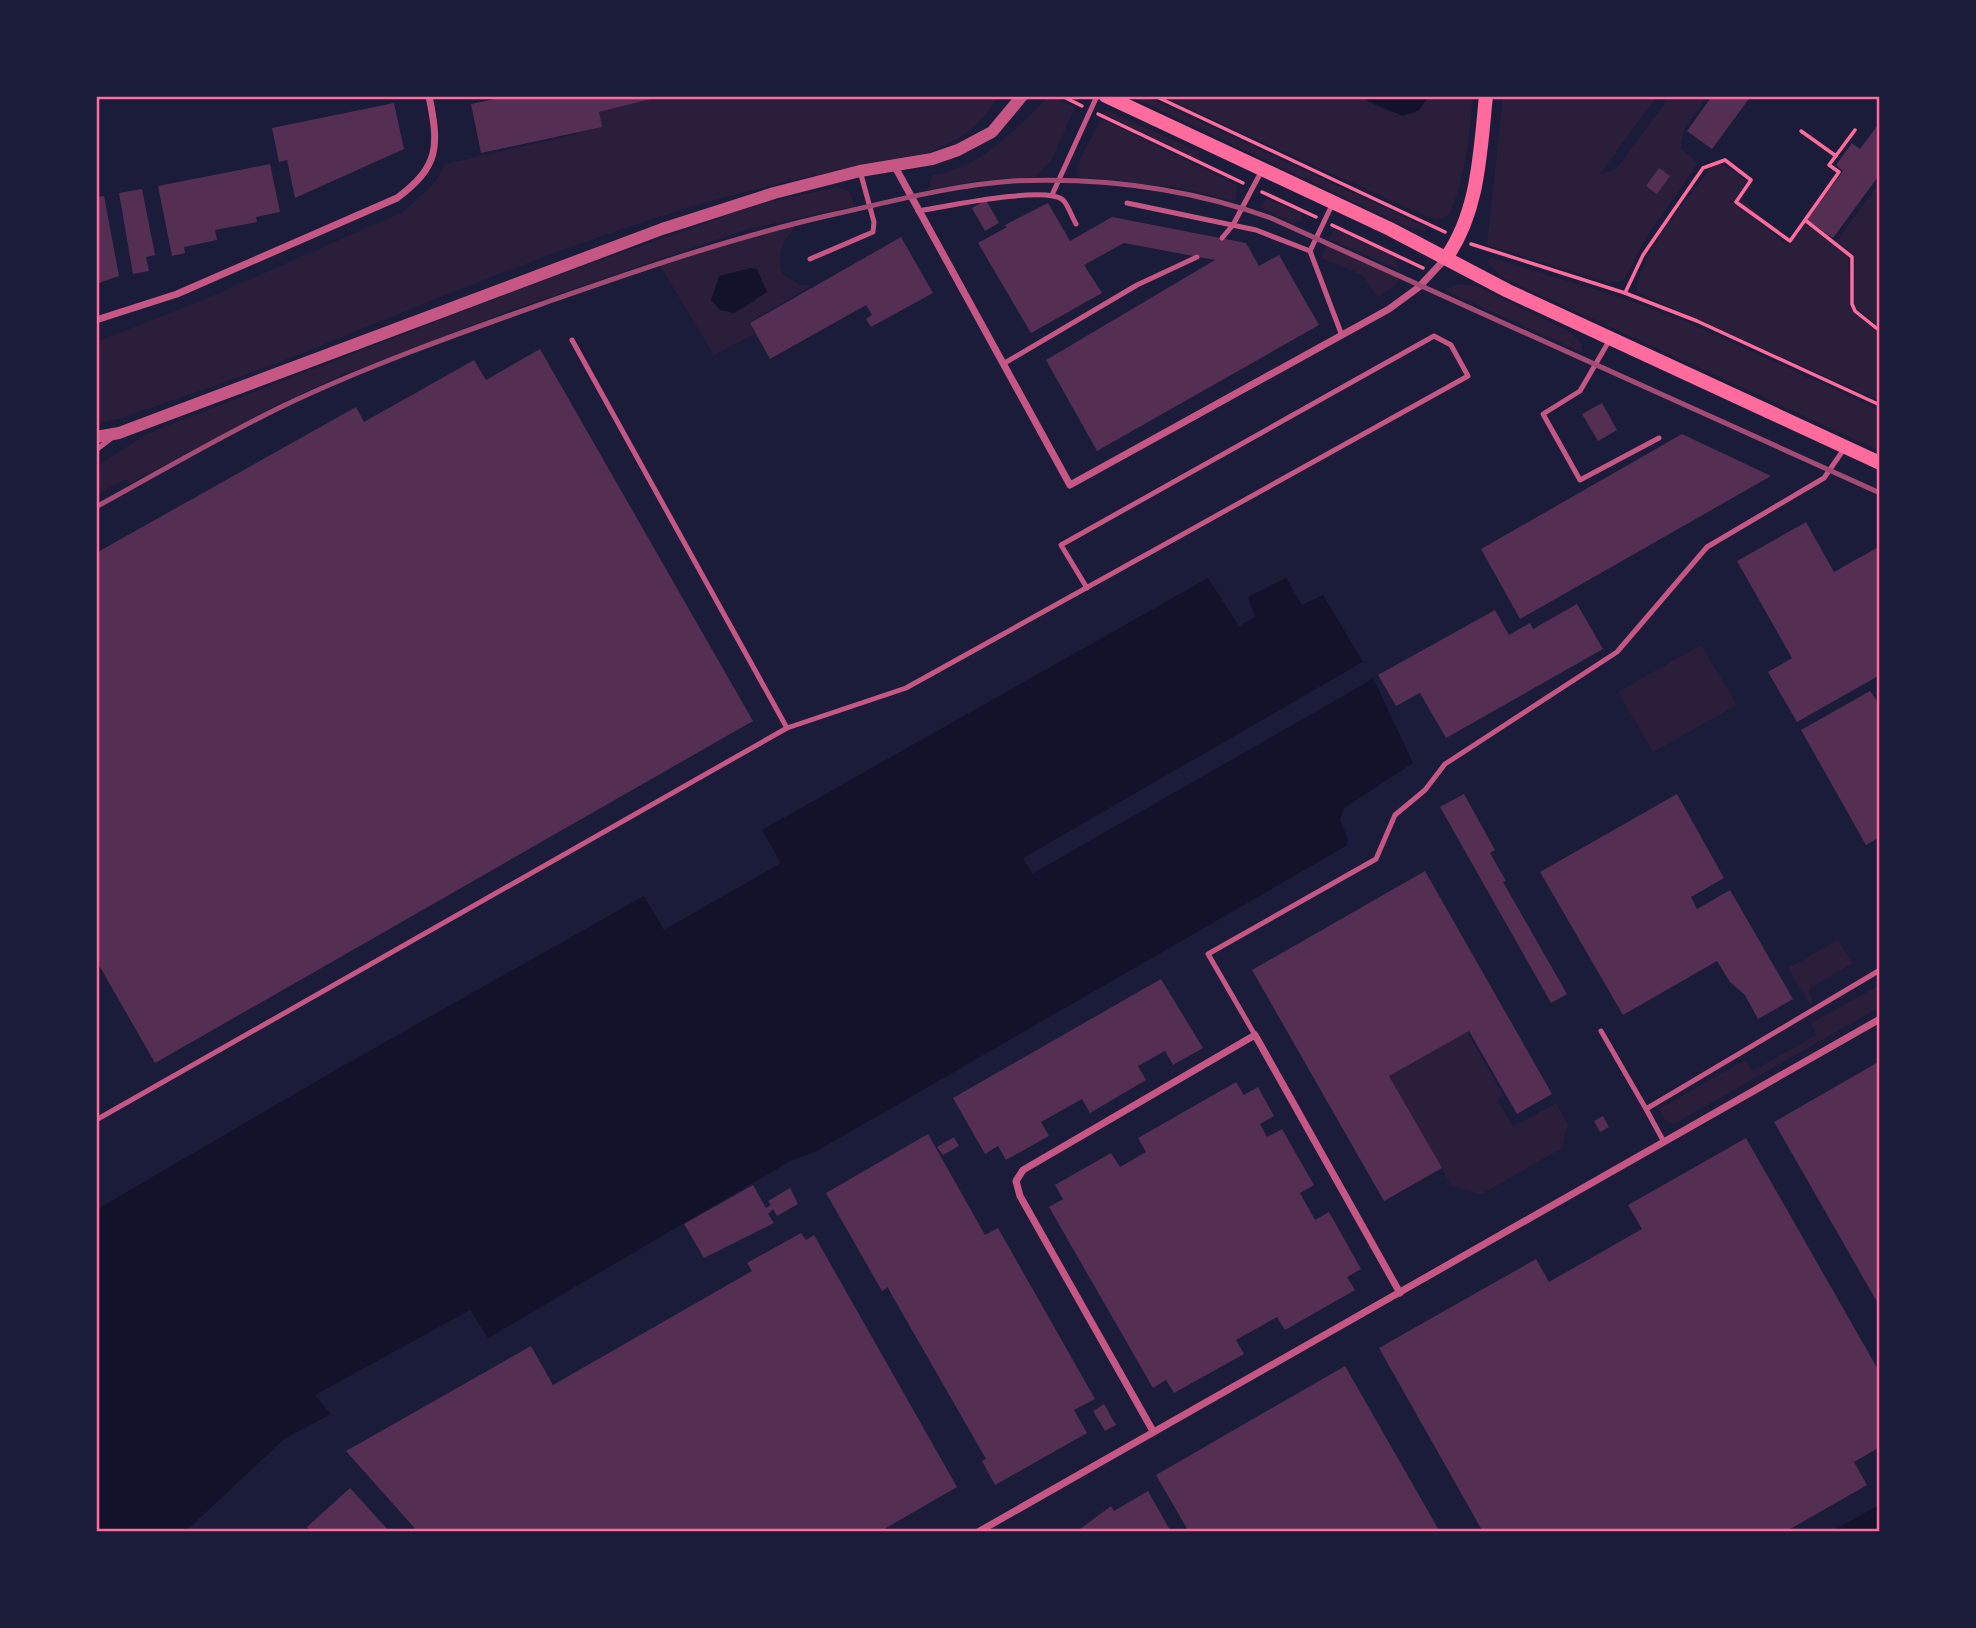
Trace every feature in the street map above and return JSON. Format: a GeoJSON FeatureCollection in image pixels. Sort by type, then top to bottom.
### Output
{"type":"FeatureCollection","features":[{"type":"Feature","properties":{"kind":"main road"},"geometry":{"type":"LineString","coordinates":[[1107,96],[1333,202],[1610,339],[1880,463]]}},
{"type":"Feature","properties":{"kind":"main road"},"geometry":{"type":"LineString","coordinates":[[1446,258],[1460,239],[1468,217],[1486,96]]}},
{"type":"Feature","properties":{"kind":"street"},"geometry":{"type":"LineString","coordinates":[[96,320],[177,294],[397,198],[417,183],[428,169],[434,153],[436,131],[429,96]]}},
{"type":"Feature","properties":{"kind":"street"},"geometry":{"type":"LineString","coordinates":[[96,437],[119,433],[662,229],[774,192],[893,164],[932,159],[958,150],[992,132],[1022,96]]}},
{"type":"Feature","properties":{"kind":"street"},"geometry":{"type":"LineString","coordinates":[[893,164],[1070,485],[1341,333],[1389,309],[1433,273],[1446,258]]}},
{"type":"Feature","properties":{"kind":"street"},"geometry":{"type":"LineString","coordinates":[[978,1532],[1880,1019]]}},
{"type":"Feature","properties":{"kind":"street"},"geometry":{"type":"LineString","coordinates":[[1153,1431],[1020,1196],[1016,1181],[1023,1170],[1255,1035],[1400,1293]]}},
{"type":"Feature","properties":{"kind":"lane"},"geometry":{"type":"LineString","coordinates":[[1052,195],[1097,96]]}},
{"type":"Feature","properties":{"kind":"lane"},"geometry":{"type":"LineString","coordinates":[[1222,238],[1233,225],[1262,169]]}},
{"type":"Feature","properties":{"kind":"lane"},"geometry":{"type":"LineString","coordinates":[[810,260],[873,232],[874,222],[860,171]]}},
{"type":"Feature","properties":{"kind":"lane"},"geometry":{"type":"LineString","coordinates":[[918,211],[1012,195],[1052,195],[1063,201],[1076,224]]}},
{"type":"Feature","properties":{"kind":"lane"},"geometry":{"type":"LineString","coordinates":[[1333,202],[1310,251],[1341,333]]}},
{"type":"Feature","properties":{"kind":"lane"},"geometry":{"type":"LineString","coordinates":[[1127,203],[1256,230],[1310,251]]}},
{"type":"Feature","properties":{"kind":"lane"},"geometry":{"type":"LineString","coordinates":[[1003,365],[1137,285],[1197,257]]}},
{"type":"Feature","properties":{"kind":"lane"},"geometry":{"type":"LineString","coordinates":[[96,1120],[787,728],[906,688],[1087,588],[1468,376],[1451,345],[1434,337],[1061,545],[1087,588]]}},
{"type":"Feature","properties":{"kind":"lane"},"geometry":{"type":"LineString","coordinates":[[1610,339],[1580,391],[1543,414],[1580,480],[1659,438]]}},
{"type":"Feature","properties":{"kind":"lane"},"geometry":{"type":"LineString","coordinates":[[572,340],[787,728]]}},
{"type":"Feature","properties":{"kind":"lane"},"geometry":{"type":"LineString","coordinates":[[96,450],[119,433]]}},
{"type":"Feature","properties":{"kind":"lane"},"geometry":{"type":"LineString","coordinates":[[1255,1035],[1208,954],[1376,859],[1395,815],[1425,790],[1445,764],[1617,652],[1707,547],[1825,478],[1845,447]]}},
{"type":"Feature","properties":{"kind":"lane"},"geometry":{"type":"LineString","coordinates":[[1646,1109],[1880,970]]}},
{"type":"Feature","properties":{"kind":"lane"},"geometry":{"type":"LineString","coordinates":[[1601,1031],[1664,1142]]}},
{"type":"Feature","properties":{"kind":"path"},"geometry":{"type":"LineString","coordinates":[[1062,96],[1433,273]]}},
{"type":"Feature","properties":{"kind":"path"},"geometry":{"type":"LineString","coordinates":[[1155,96],[1427,223]]}},
{"type":"Feature","properties":{"kind":"path"},"geometry":{"type":"LineString","coordinates":[[1625,293],[1643,255],[1703,168],[1725,160],[1751,180],[1736,202],[1790,241],[1839,172],[1829,165],[1855,130]]}},
{"type":"Feature","properties":{"kind":"path"},"geometry":{"type":"LineString","coordinates":[[1801,131],[1836,156]]}},
{"type":"Feature","properties":{"kind":"path"},"geometry":{"type":"LineString","coordinates":[[1805,220],[1852,257],[1852,304],[1855,311],[1880,331]]}},
{"type":"Feature","properties":{"kind":"path"},"geometry":{"type":"LineString","coordinates":[[1485,250],[1625,293],[1697,321],[1880,405]]}},
{"type":"Feature","properties":{"kind":"shaded area"},"geometry":{"type":"Polygon","coordinates":[[[590,96],[998,96],[982,119],[962,136],[939,148],[914,157],[807,177],[678,211],[552,254],[258,370],[119,419],[96,424],[96,342],[205,299],[403,212],[436,181],[445,164],[577,134],[574,117],[590,96]]]}},
{"type":"Feature","properties":{"kind":"shaded area"},"geometry":{"type":"Polygon","coordinates":[[[1049,96],[1075,107],[1052,159],[1035,177],[975,181],[928,190],[932,175],[950,171],[982,156],[1010,134],[1049,96]]]}},
{"type":"Feature","properties":{"kind":"shaded area"},"geometry":{"type":"Polygon","coordinates":[[[1130,96],[1145,96],[1426,227],[1425,231],[1407,227],[1130,96]]]}},
{"type":"Feature","properties":{"kind":"shaded area"},"geometry":{"type":"Polygon","coordinates":[[[1161,96],[1357,96],[1386,111],[1414,114],[1429,96],[1473,96],[1463,172],[1455,201],[1449,215],[1437,220],[1425,216],[1161,96]]]}},
{"type":"Feature","properties":{"kind":"shaded area"},"geometry":{"type":"Polygon","coordinates":[[[1357,96],[1429,96],[1419,110],[1403,116],[1357,96]]]}},
{"type":"Feature","properties":{"kind":"shaded area"},"geometry":{"type":"Polygon","coordinates":[[[1503,96],[1657,96],[1599,175],[1617,168],[1670,96],[1708,96],[1684,129],[1681,148],[1698,163],[1647,236],[1624,280],[1609,283],[1487,245],[1503,96]]]}},
{"type":"Feature","properties":{"kind":"shaded area"},"geometry":{"type":"Polygon","coordinates":[[[1106,110],[1198,151],[1201,161],[1104,114],[1106,110]]]}},
{"type":"Feature","properties":{"kind":"shaded area"},"geometry":{"type":"Polygon","coordinates":[[[1101,119],[1237,185],[1236,199],[1232,201],[1181,188],[1078,177],[1080,159],[1101,119]]]}},
{"type":"Feature","properties":{"kind":"shaded area"},"geometry":{"type":"Polygon","coordinates":[[[1717,161],[1747,181],[1737,196],[1761,215],[1757,221],[1788,245],[1805,224],[1848,256],[1850,307],[1880,334],[1880,401],[1637,292],[1638,279],[1655,244],[1717,161]]]}},
{"type":"Feature","properties":{"kind":"shaded area"},"geometry":{"type":"Polygon","coordinates":[[[1880,182],[1880,328],[1855,307],[1855,255],[1837,241],[1880,182]]]}},
{"type":"Feature","properties":{"kind":"shaded area"},"geometry":{"type":"Polygon","coordinates":[[[837,187],[850,192],[854,206],[745,230],[512,310],[338,377],[275,406],[129,484],[126,479],[96,495],[96,467],[145,435],[166,426],[536,283],[756,205],[837,187]]]}},
{"type":"Feature","properties":{"kind":"shaded area"},"geometry":{"type":"Polygon","coordinates":[[[1267,199],[1301,214],[1301,220],[1293,224],[1260,207],[1267,199]]]}},
{"type":"Feature","properties":{"kind":"shaded area"},"geometry":{"type":"Polygon","coordinates":[[[799,222],[783,246],[780,266],[782,274],[800,285],[811,286],[749,322],[755,334],[714,355],[659,264],[732,238],[799,222]],[[757,269],[734,313],[756,301],[757,269]]]}},
{"type":"Feature","properties":{"kind":"shaded area"},"geometry":{"type":"Polygon","coordinates":[[[1334,229],[1395,257],[1398,269],[1329,239],[1334,229]]]}},
{"type":"Feature","properties":{"kind":"shaded area"},"geometry":{"type":"Polygon","coordinates":[[[1327,245],[1398,278],[1395,286],[1378,297],[1362,275],[1321,258],[1327,245]]]}},
{"type":"Feature","properties":{"kind":"shaded area"},"geometry":{"type":"Polygon","coordinates":[[[1490,257],[1629,300],[1687,322],[1880,410],[1880,451],[1501,277],[1487,262],[1490,257]]]}},
{"type":"Feature","properties":{"kind":"shaded area"},"geometry":{"type":"Polygon","coordinates":[[[757,269],[767,292],[734,313],[720,310],[711,300],[719,276],[757,269]]]}},
{"type":"Feature","properties":{"kind":"shaded area"},"geometry":{"type":"Polygon","coordinates":[[[1459,284],[1476,286],[1570,332],[1581,343],[1583,353],[1444,290],[1459,284]]]}},
{"type":"Feature","properties":{"kind":"shaded area"},"geometry":{"type":"Polygon","coordinates":[[[1208,578],[1239,626],[1255,617],[1248,597],[1286,578],[1302,605],[1323,595],[1376,684],[1413,763],[1344,808],[1340,819],[1348,840],[1346,846],[815,1152],[790,1161],[488,1338],[470,1310],[315,1395],[331,1414],[284,1439],[185,1532],[96,1532],[96,1210],[341,1067],[644,896],[664,930],[781,863],[762,830],[1208,578]]]}},
{"type":"Feature","properties":{"kind":"shaded area"},"geometry":{"type":"Polygon","coordinates":[[[1701,645],[1737,705],[1653,752],[1618,692],[1701,645]]]}},
{"type":"Feature","properties":{"kind":"shaded area"},"geometry":{"type":"Polygon","coordinates":[[[1838,940],[1853,963],[1809,989],[1813,1003],[1809,1004],[1788,968],[1838,940]]]}},
{"type":"Feature","properties":{"kind":"shaded area"},"geometry":{"type":"Polygon","coordinates":[[[1880,985],[1880,1007],[1674,1124],[1664,1119],[1659,1109],[1745,1060],[1753,1071],[1816,1035],[1811,1023],[1880,985]]]}},
{"type":"Feature","properties":{"kind":"shaded area"},"geometry":{"type":"Polygon","coordinates":[[[1467,1032],[1504,1096],[1498,1100],[1513,1127],[1556,1103],[1568,1124],[1562,1148],[1482,1194],[1452,1187],[1389,1076],[1467,1032]]]}},
{"type":"Feature","properties":{"kind":"shaded area"},"geometry":{"type":"Polygon","coordinates":[[[1879,1505],[1880,1532],[1831,1532],[1879,1505]]]}},
{"type":"Feature","properties":{"kind":"pier"},"geometry":{"type":"Polygon","coordinates":[[[1366,660],[1376,677],[1032,874],[1023,858],[1366,660]]]}},
{"type":"Feature","properties":{"kind":"building"},"geometry":{"type":"Polygon","coordinates":[[[509,96],[655,98],[599,112],[602,127],[481,153],[471,104],[509,96]]]}},
{"type":"Feature","properties":{"kind":"building"},"geometry":{"type":"Polygon","coordinates":[[[1712,96],[1751,96],[1712,149],[1687,131],[1712,96]]]}},
{"type":"Feature","properties":{"kind":"building"},"geometry":{"type":"Polygon","coordinates":[[[394,103],[404,149],[295,198],[287,160],[279,162],[272,128],[394,103]]]}},
{"type":"Feature","properties":{"kind":"building"},"geometry":{"type":"Polygon","coordinates":[[[1880,122],[1880,174],[1833,238],[1807,220],[1843,171],[1836,165],[1852,143],[1860,149],[1880,122]]]}},
{"type":"Feature","properties":{"kind":"building"},"geometry":{"type":"Polygon","coordinates":[[[270,164],[280,212],[256,217],[257,222],[215,230],[217,240],[184,247],[185,253],[172,256],[158,186],[270,164]]]}},
{"type":"Feature","properties":{"kind":"building"},"geometry":{"type":"Polygon","coordinates":[[[1659,168],[1670,176],[1657,194],[1646,186],[1659,168]]]}},
{"type":"Feature","properties":{"kind":"building"},"geometry":{"type":"Polygon","coordinates":[[[142,189],[155,255],[146,257],[149,271],[133,274],[119,193],[142,189]]]}},
{"type":"Feature","properties":{"kind":"building"},"geometry":{"type":"Polygon","coordinates":[[[104,196],[119,276],[96,284],[96,197],[104,196]]]}},
{"type":"Feature","properties":{"kind":"building"},"geometry":{"type":"Polygon","coordinates":[[[986,200],[999,223],[985,231],[972,208],[986,200]]]}},
{"type":"Feature","properties":{"kind":"building"},"geometry":{"type":"Polygon","coordinates":[[[1048,203],[1070,241],[1112,217],[1246,243],[1259,266],[1279,255],[1319,325],[1097,451],[1046,360],[1215,260],[1124,243],[1084,265],[1102,293],[1031,333],[978,243],[1007,227],[1005,225],[1048,203]]]}},
{"type":"Feature","properties":{"kind":"building"},"geometry":{"type":"Polygon","coordinates":[[[901,237],[933,293],[871,327],[866,319],[872,315],[866,305],[770,359],[750,323],[901,237]]]}},
{"type":"Feature","properties":{"kind":"building"},"geometry":{"type":"Polygon","coordinates":[[[540,349],[753,721],[155,1063],[96,960],[96,553],[356,407],[364,422],[474,360],[486,380],[540,349]]]}},
{"type":"Feature","properties":{"kind":"building"},"geometry":{"type":"Polygon","coordinates":[[[1602,403],[1617,430],[1598,441],[1582,414],[1602,403]]]}},
{"type":"Feature","properties":{"kind":"building"},"geometry":{"type":"Polygon","coordinates":[[[1682,434],[1771,476],[1520,619],[1481,549],[1682,434]]]}},
{"type":"Feature","properties":{"kind":"building"},"geometry":{"type":"Polygon","coordinates":[[[1806,522],[1834,572],[1880,546],[1880,675],[1797,722],[1768,672],[1792,658],[1737,561],[1806,522]]]}},
{"type":"Feature","properties":{"kind":"building"},"geometry":{"type":"Polygon","coordinates":[[[1577,604],[1603,649],[1446,738],[1420,693],[1396,706],[1378,675],[1495,610],[1509,635],[1530,623],[1533,629],[1577,604]]]}},
{"type":"Feature","properties":{"kind":"building"},"geometry":{"type":"Polygon","coordinates":[[[1870,691],[1880,705],[1880,837],[1866,845],[1801,730],[1870,691]]]}},
{"type":"Feature","properties":{"kind":"building"},"geometry":{"type":"Polygon","coordinates":[[[1464,794],[1495,850],[1490,853],[1506,881],[1503,882],[1567,994],[1551,1003],[1440,807],[1464,794]]]}},
{"type":"Feature","properties":{"kind":"building"},"geometry":{"type":"Polygon","coordinates":[[[1677,794],[1724,878],[1691,897],[1697,909],[1730,890],[1793,999],[1758,1019],[1745,995],[1730,982],[1717,961],[1623,1015],[1540,872],[1677,794]]]}},
{"type":"Feature","properties":{"kind":"building"},"geometry":{"type":"Polygon","coordinates":[[[1425,871],[1552,1094],[1517,1114],[1469,1031],[1389,1076],[1442,1168],[1384,1201],[1252,970],[1425,871]]]}},
{"type":"Feature","properties":{"kind":"building"},"geometry":{"type":"Polygon","coordinates":[[[1161,979],[1203,1048],[1173,1065],[1165,1051],[1138,1066],[1146,1080],[1090,1113],[1082,1099],[1041,1122],[1049,1136],[1006,1160],[998,1146],[985,1154],[953,1098],[1161,979]]]}},
{"type":"Feature","properties":{"kind":"building"},"geometry":{"type":"Polygon","coordinates":[[[1880,1061],[1880,1307],[1774,1122],[1880,1061]]]}},
{"type":"Feature","properties":{"kind":"building"},"geometry":{"type":"Polygon","coordinates":[[[1236,1082],[1244,1095],[1258,1087],[1274,1116],[1260,1124],[1267,1137],[1282,1129],[1314,1185],[1300,1193],[1315,1220],[1329,1212],[1361,1269],[1347,1277],[1355,1290],[1285,1330],[1277,1317],[1236,1340],[1244,1354],[1174,1393],[1166,1380],[1153,1388],[1049,1207],[1063,1199],[1055,1185],[1111,1153],[1120,1167],[1146,1152],[1138,1138],[1236,1082]]]}},
{"type":"Feature","properties":{"kind":"building"},"geometry":{"type":"Polygon","coordinates":[[[1603,1116],[1609,1127],[1600,1132],[1594,1121],[1603,1116]]]}},
{"type":"Feature","properties":{"kind":"building"},"geometry":{"type":"Polygon","coordinates":[[[928,1134],[985,1235],[998,1228],[1095,1399],[1074,1410],[1087,1433],[995,1485],[982,1461],[986,1459],[888,1287],[882,1291],[826,1193],[928,1134]]]}},
{"type":"Feature","properties":{"kind":"building"},"geometry":{"type":"Polygon","coordinates":[[[954,1137],[959,1146],[943,1155],[937,1147],[954,1137]]]}},
{"type":"Feature","properties":{"kind":"building"},"geometry":{"type":"Polygon","coordinates":[[[1746,1138],[1880,1373],[1880,1447],[1854,1462],[1867,1485],[1785,1532],[1483,1532],[1379,1348],[1536,1259],[1549,1282],[1642,1229],[1628,1205],[1746,1138]]]}},
{"type":"Feature","properties":{"kind":"building"},"geometry":{"type":"Polygon","coordinates":[[[753,1185],[766,1208],[771,1205],[768,1201],[790,1188],[798,1204],[777,1216],[773,1209],[768,1214],[774,1223],[704,1258],[684,1224],[753,1185]]]}},
{"type":"Feature","properties":{"kind":"building"},"geometry":{"type":"Polygon","coordinates":[[[801,1233],[806,1240],[814,1235],[957,1487],[879,1532],[418,1532],[346,1451],[531,1346],[553,1385],[752,1271],[747,1263],[801,1233]]]}},
{"type":"Feature","properties":{"kind":"building"},"geometry":{"type":"Polygon","coordinates":[[[1345,1366],[1440,1532],[1189,1532],[1156,1475],[1345,1366]]]}},
{"type":"Feature","properties":{"kind":"building"},"geometry":{"type":"Polygon","coordinates":[[[1104,1404],[1116,1425],[1105,1431],[1093,1411],[1104,1404]]]}},
{"type":"Feature","properties":{"kind":"building"},"geometry":{"type":"Polygon","coordinates":[[[350,1488],[390,1532],[312,1532],[307,1527],[350,1488]]]}},
{"type":"Feature","properties":{"kind":"building"},"geometry":{"type":"Polygon","coordinates":[[[1148,1491],[1171,1532],[1076,1532],[1111,1506],[1114,1511],[1148,1491]]]}},
{"type":"Feature","properties":{"kind":"railway"},"geometry":{"type":"LineString","coordinates":[[96,507],[235,430],[315,391],[449,337],[620,277],[762,232],[901,199],[991,183],[1046,180],[1111,183],[1176,192],[1271,218],[1880,493]]}}]}
